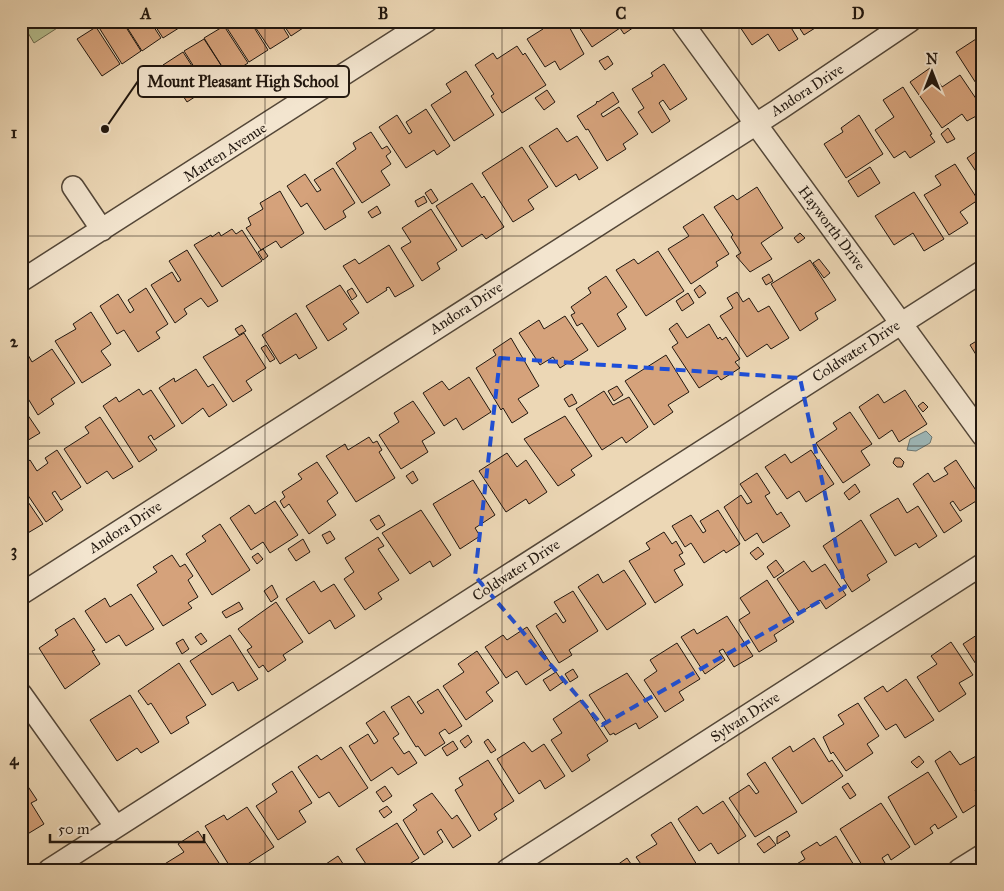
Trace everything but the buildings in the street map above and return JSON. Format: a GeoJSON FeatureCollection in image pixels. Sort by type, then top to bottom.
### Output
{"type":"FeatureCollection","features":[{"type":"Feature","properties":{"kind":"street","name":"Marten Avenue"},"geometry":{"type":"LineString","coordinates":[[21,281],[428,21]]}},
{"type":"Feature","properties":{"kind":"street","name":"Hayworth Drive"},"geometry":{"type":"LineString","coordinates":[[681,21],[983,436]]}},
{"type":"Feature","properties":{"kind":"street","name":"Andora Drive"},"geometry":{"type":"LineString","coordinates":[[21,594],[755,124],[910,21]]}},
{"type":"Feature","properties":{"kind":"street"},"geometry":{"type":"LineString","coordinates":[[74,187],[102,230]]}},
{"type":"Feature","properties":{"kind":"street","name":"Coldwater Drive"},"geometry":{"type":"LineString","coordinates":[[49,870],[900,322],[983,271]]}},
{"type":"Feature","properties":{"kind":"street","name":"Sylvan Drive"},"geometry":{"type":"LineString","coordinates":[[507,870],[983,564]]}},
{"type":"Feature","properties":{"kind":"street"},"geometry":{"type":"LineString","coordinates":[[21,694],[116,827]]}},
{"type":"Feature","properties":{"kind":"street"},"geometry":{"type":"LineString","coordinates":[[959,870],[983,855]]}},
{"type":"Feature","properties":{"kind":"highlighted area"},"geometry":{"type":"Polygon","coordinates":[[[500,358],[800,378],[845,587],[602,725],[475,576],[500,358]]]}},
{"type":"Feature","properties":{"kind":"green space"},"geometry":{"type":"Polygon","coordinates":[[[21,21],[68,21],[34,43],[21,21]]]}},
{"type":"Feature","properties":{"kind":"water"},"geometry":{"type":"Polygon","coordinates":[[[926,431],[932,437],[930,443],[916,451],[907,450],[910,439],[926,431]]]}},
{"type":"Feature","properties":{"kind":"place","name":"Mount Pleasant High School"},"geometry":{"type":"Point","coordinates":[105,129]}}]}
